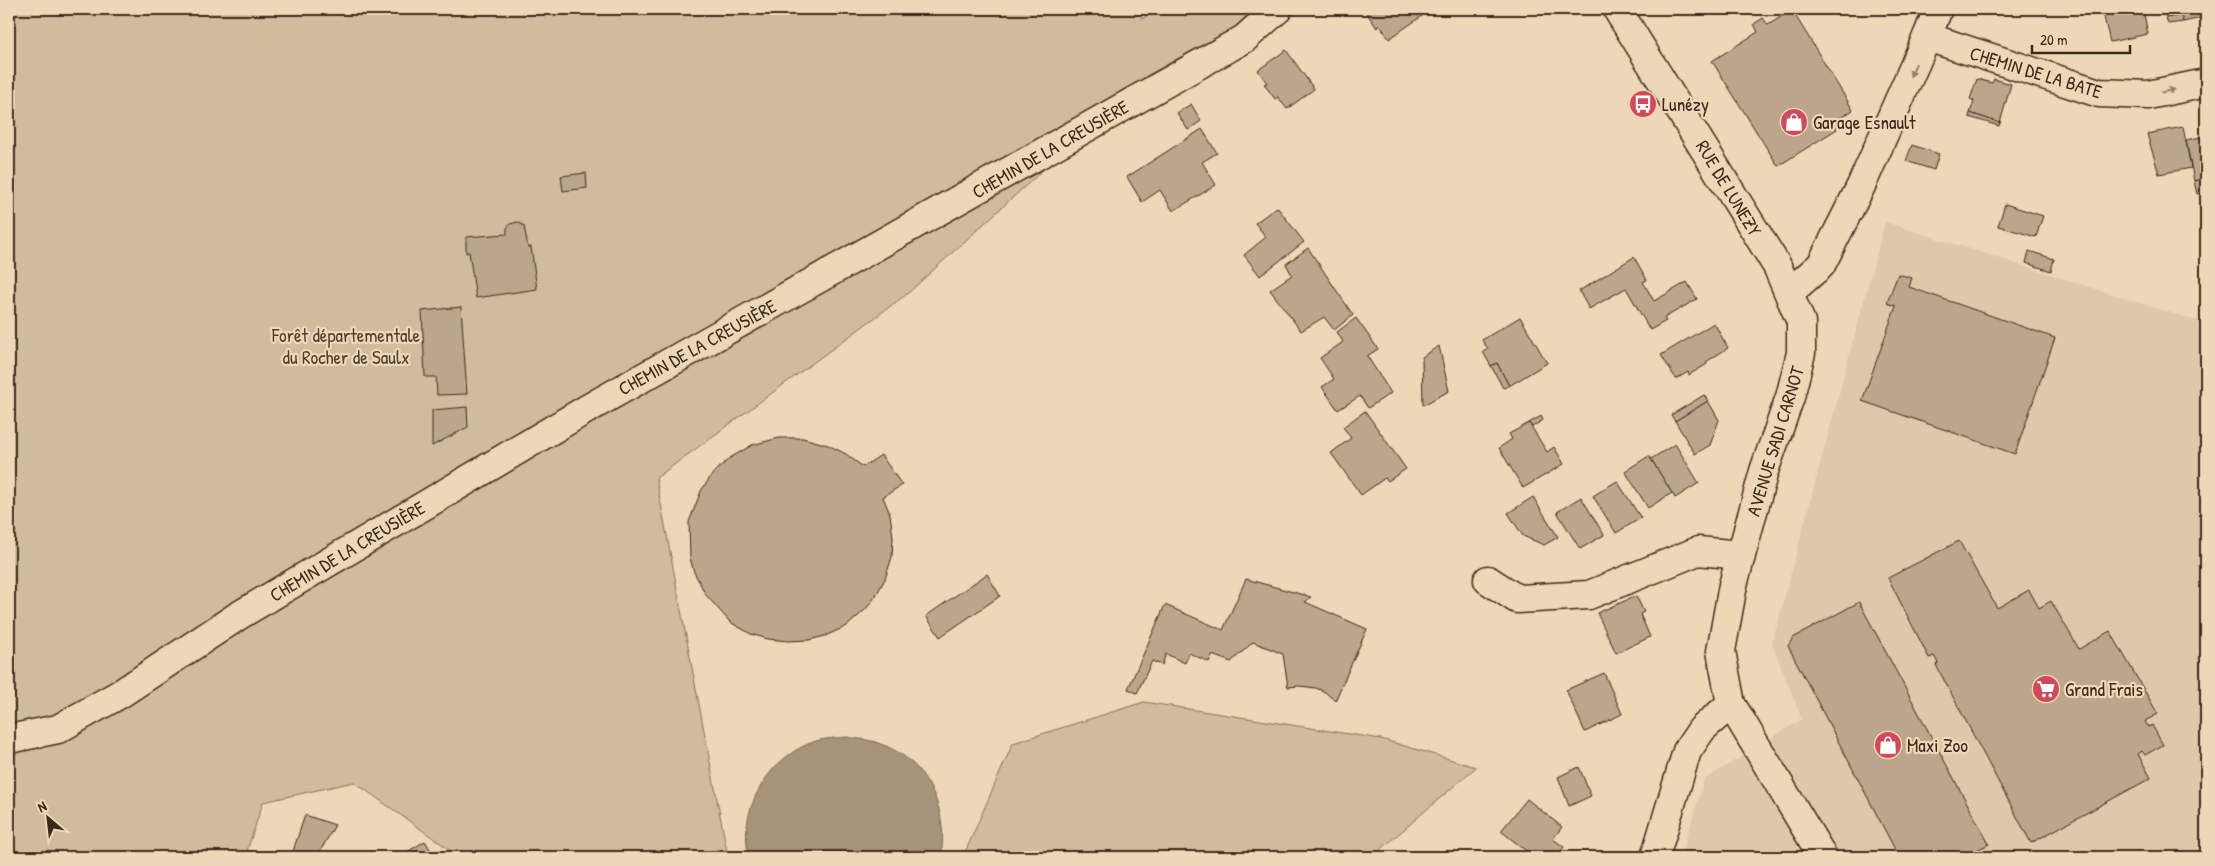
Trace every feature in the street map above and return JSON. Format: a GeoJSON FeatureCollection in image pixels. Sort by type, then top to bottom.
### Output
{"type":"FeatureCollection","features":[{"type":"Feature","properties":{"kind":"street","name":"CHEMIN DE LA CREUSIÈRE"},"geometry":{"type":"LineString","coordinates":[[9,739],[58,729],[120,694],[238,616],[587,409],[1244,38],[1278,9]]}},
{"type":"Feature","properties":{"kind":"street","name":"RUE DE LUNEZY"},"geometry":{"type":"LineString","coordinates":[[1617,9],[1772,258],[1790,292]]}},
{"type":"Feature","properties":{"kind":"street"},"geometry":{"type":"LineString","coordinates":[[1790,292],[1821,265],[1861,186],[1938,9]]}},
{"type":"Feature","properties":{"kind":"street","name":"CHEMIN DE LA BATE"},"geometry":{"type":"LineString","coordinates":[[1927,38],[2099,94],[2148,95],[2206,83]]}},
{"type":"Feature","properties":{"kind":"street","name":"AVENUE SADI CARNOT"},"geometry":{"type":"LineString","coordinates":[[1731,704],[1721,651],[1733,585],[1764,472],[1790,397],[1801,353],[1800,322],[1790,292]]}},
{"type":"Feature","properties":{"kind":"street"},"geometry":{"type":"LineString","coordinates":[[1488,580],[1517,599],[1589,595],[1698,551],[1741,555]]}},
{"type":"Feature","properties":{"kind":"street"},"geometry":{"type":"LineString","coordinates":[[1655,857],[1687,751],[1702,729],[1731,704],[1823,857]]}},
{"type":"Feature","properties":{"kind":"shaded area"},"geometry":{"type":"Polygon","coordinates":[[[1885,222],[2200,322],[2206,321],[2206,857],[1681,857],[1704,780],[1802,719],[1772,644],[1885,222]]]}},
{"type":"Feature","properties":{"kind":"shaded area"},"geometry":{"type":"Polygon","coordinates":[[[847,737],[874,742],[895,751],[910,761],[922,773],[938,804],[943,839],[941,857],[749,857],[748,821],[760,787],[771,772],[799,748],[820,740],[847,737]]]}},
{"type":"Feature","properties":{"kind":"green space","name":"Forêt départementale du Rocher de Saulx"},"geometry":{"type":"Polygon","coordinates":[[[9,9],[1141,9],[1142,19],[1157,9],[1253,9],[1235,27],[1146,76],[907,294],[656,478],[728,857],[460,857],[354,782],[263,802],[245,857],[9,857],[9,9]]]}},
{"type":"Feature","properties":{"kind":"green space"},"geometry":{"type":"Polygon","coordinates":[[[1144,702],[1381,739],[1476,767],[1372,857],[963,857],[1013,743],[1144,702]]]}},
{"type":"Feature","properties":{"kind":"building"},"geometry":{"type":"Polygon","coordinates":[[[1368,9],[1417,9],[1422,16],[1389,39],[1380,25],[1377,28],[1366,12],[1368,9]]]}},
{"type":"Feature","properties":{"kind":"building"},"geometry":{"type":"Polygon","coordinates":[[[1842,9],[1857,9],[1846,15],[1842,9]]]}},
{"type":"Feature","properties":{"kind":"building"},"geometry":{"type":"Polygon","coordinates":[[[2102,9],[2143,9],[2148,34],[2110,42],[2102,9]]]}},
{"type":"Feature","properties":{"kind":"building"},"geometry":{"type":"Polygon","coordinates":[[[2165,9],[2206,9],[2206,17],[2183,22],[2181,15],[2166,18],[2165,9]]]}},
{"type":"Feature","properties":{"kind":"building"},"geometry":{"type":"Polygon","coordinates":[[[1792,10],[1853,110],[1834,122],[1837,129],[1778,166],[1712,61],[1758,32],[1754,24],[1763,18],[1768,25],[1792,10]]]}},
{"type":"Feature","properties":{"kind":"building"},"geometry":{"type":"Polygon","coordinates":[[[2181,15],[2183,22],[2168,24],[2166,18],[2181,15]]]}},
{"type":"Feature","properties":{"kind":"building"},"geometry":{"type":"Polygon","coordinates":[[[1286,50],[1314,89],[1287,109],[1278,97],[1275,99],[1264,84],[1267,83],[1258,70],[1286,50]]]}},
{"type":"Feature","properties":{"kind":"building"},"geometry":{"type":"Polygon","coordinates":[[[1977,79],[1992,83],[1994,79],[2011,84],[2000,123],[1970,113],[1974,101],[1970,99],[1977,79]]]}},
{"type":"Feature","properties":{"kind":"building"},"geometry":{"type":"Polygon","coordinates":[[[1191,104],[1201,121],[1188,130],[1177,113],[1191,104]]]}},
{"type":"Feature","properties":{"kind":"building"},"geometry":{"type":"Polygon","coordinates":[[[1970,113],[2000,123],[1999,126],[1969,117],[1970,113]]]}},
{"type":"Feature","properties":{"kind":"building"},"geometry":{"type":"Polygon","coordinates":[[[2183,127],[2191,168],[2159,174],[2147,134],[2183,127]]]}},
{"type":"Feature","properties":{"kind":"building"},"geometry":{"type":"Polygon","coordinates":[[[1202,129],[1217,153],[1202,162],[1216,185],[1173,211],[1160,190],[1142,202],[1127,177],[1202,129]]]}},
{"type":"Feature","properties":{"kind":"building"},"geometry":{"type":"Polygon","coordinates":[[[2206,136],[2206,178],[2194,181],[2186,140],[2206,136]]]}},
{"type":"Feature","properties":{"kind":"building"},"geometry":{"type":"Polygon","coordinates":[[[1912,145],[1939,154],[1934,170],[1906,161],[1912,145]]]}},
{"type":"Feature","properties":{"kind":"building"},"geometry":{"type":"Polygon","coordinates":[[[586,173],[587,188],[563,191],[561,176],[586,173]]]}},
{"type":"Feature","properties":{"kind":"building"},"geometry":{"type":"Polygon","coordinates":[[[2206,178],[2206,193],[2197,194],[2194,181],[2206,178]]]}},
{"type":"Feature","properties":{"kind":"building"},"geometry":{"type":"Polygon","coordinates":[[[2005,204],[2043,216],[2036,237],[1998,226],[2005,204]]]}},
{"type":"Feature","properties":{"kind":"building"},"geometry":{"type":"Polygon","coordinates":[[[1277,207],[1304,242],[1260,276],[1244,255],[1266,237],[1255,223],[1277,207]]]}},
{"type":"Feature","properties":{"kind":"building"},"geometry":{"type":"Polygon","coordinates":[[[518,222],[524,226],[528,247],[531,247],[537,289],[476,298],[469,252],[466,253],[466,237],[507,234],[507,228],[510,224],[518,222]]]}},
{"type":"Feature","properties":{"kind":"building"},"geometry":{"type":"Polygon","coordinates":[[[1308,248],[1353,315],[1334,330],[1324,317],[1301,331],[1270,290],[1292,275],[1286,264],[1308,248]]]}},
{"type":"Feature","properties":{"kind":"building"},"geometry":{"type":"Polygon","coordinates":[[[2029,251],[2054,259],[2051,271],[2026,263],[2029,251]]]}},
{"type":"Feature","properties":{"kind":"building"},"geometry":{"type":"Polygon","coordinates":[[[1634,257],[1647,280],[1643,282],[1654,301],[1687,282],[1697,299],[1664,318],[1666,321],[1650,330],[1626,288],[1589,309],[1579,291],[1634,257]]]}},
{"type":"Feature","properties":{"kind":"building"},"geometry":{"type":"Polygon","coordinates":[[[1898,274],[1912,278],[1909,287],[2055,338],[2015,454],[1862,401],[1896,306],[1887,303],[1898,274]]]}},
{"type":"Feature","properties":{"kind":"building"},"geometry":{"type":"Polygon","coordinates":[[[461,307],[467,394],[437,395],[436,377],[425,377],[422,311],[461,307]]]}},
{"type":"Feature","properties":{"kind":"building"},"geometry":{"type":"Polygon","coordinates":[[[1520,317],[1547,363],[1509,386],[1497,363],[1491,366],[1483,352],[1488,349],[1482,340],[1520,317]]]}},
{"type":"Feature","properties":{"kind":"building"},"geometry":{"type":"Polygon","coordinates":[[[1356,318],[1378,349],[1367,356],[1391,393],[1368,408],[1360,396],[1338,410],[1322,387],[1334,379],[1320,358],[1343,342],[1337,332],[1356,318]]]}},
{"type":"Feature","properties":{"kind":"building"},"geometry":{"type":"Polygon","coordinates":[[[1714,323],[1728,348],[1689,375],[1688,372],[1676,379],[1661,355],[1714,323]]]}},
{"type":"Feature","properties":{"kind":"building"},"geometry":{"type":"Polygon","coordinates":[[[1439,346],[1449,391],[1423,405],[1422,357],[1439,346]]]}},
{"type":"Feature","properties":{"kind":"building"},"geometry":{"type":"Polygon","coordinates":[[[1497,363],[1509,386],[1503,388],[1491,366],[1497,363]]]}},
{"type":"Feature","properties":{"kind":"building"},"geometry":{"type":"Polygon","coordinates":[[[1704,395],[1708,401],[1675,421],[1671,415],[1704,395]]]}},
{"type":"Feature","properties":{"kind":"building"},"geometry":{"type":"Polygon","coordinates":[[[1708,401],[1719,420],[1710,445],[1695,454],[1675,421],[1708,401]]]}},
{"type":"Feature","properties":{"kind":"building"},"geometry":{"type":"Polygon","coordinates":[[[467,407],[468,427],[432,446],[432,410],[467,407]]]}},
{"type":"Feature","properties":{"kind":"building"},"geometry":{"type":"Polygon","coordinates":[[[1365,411],[1406,469],[1388,481],[1385,478],[1361,495],[1331,453],[1351,438],[1343,427],[1365,411]]]}},
{"type":"Feature","properties":{"kind":"building"},"geometry":{"type":"Polygon","coordinates":[[[1541,416],[1543,420],[1532,427],[1529,423],[1541,416]]]}},
{"type":"Feature","properties":{"kind":"building"},"geometry":{"type":"Polygon","coordinates":[[[1529,423],[1547,452],[1554,447],[1564,464],[1523,488],[1499,448],[1512,439],[1509,434],[1529,423]]]}},
{"type":"Feature","properties":{"kind":"building"},"geometry":{"type":"Polygon","coordinates":[[[779,438],[803,438],[828,445],[846,454],[863,467],[881,455],[902,485],[883,497],[890,514],[893,537],[892,557],[885,579],[875,597],[866,609],[847,626],[825,636],[809,640],[788,641],[768,639],[751,634],[730,622],[706,595],[694,572],[690,558],[689,522],[701,491],[714,472],[730,458],[752,445],[779,438]]]}},
{"type":"Feature","properties":{"kind":"building"},"geometry":{"type":"Polygon","coordinates":[[[1675,444],[1699,483],[1675,498],[1651,459],[1675,444]]]}},
{"type":"Feature","properties":{"kind":"building"},"geometry":{"type":"Polygon","coordinates":[[[1649,456],[1672,493],[1648,508],[1625,471],[1649,456]]]}},
{"type":"Feature","properties":{"kind":"building"},"geometry":{"type":"Polygon","coordinates":[[[1617,481],[1641,518],[1616,533],[1593,496],[1617,481]]]}},
{"type":"Feature","properties":{"kind":"building"},"geometry":{"type":"Polygon","coordinates":[[[1533,497],[1558,537],[1544,545],[1523,536],[1508,513],[1533,497]]]}},
{"type":"Feature","properties":{"kind":"building"},"geometry":{"type":"Polygon","coordinates":[[[1581,497],[1604,535],[1580,549],[1557,512],[1581,497]]]}},
{"type":"Feature","properties":{"kind":"building","name":"Grand Frais"},"geometry":{"type":"Polygon","coordinates":[[[1959,541],[1997,608],[2029,590],[2039,608],[2051,601],[2079,649],[2110,631],[2158,714],[2145,721],[2148,727],[2152,725],[2163,745],[2145,755],[2142,751],[2138,754],[2151,778],[2031,843],[1936,665],[1938,663],[1934,656],[1929,658],[1888,578],[1959,541]]]}},
{"type":"Feature","properties":{"kind":"building"},"geometry":{"type":"Polygon","coordinates":[[[987,574],[1000,596],[940,637],[926,616],[987,574]]]}},
{"type":"Feature","properties":{"kind":"building"},"geometry":{"type":"Polygon","coordinates":[[[1246,579],[1311,597],[1305,602],[1367,629],[1335,701],[1325,692],[1316,688],[1288,687],[1283,654],[1253,642],[1231,662],[1212,655],[1209,662],[1189,653],[1185,663],[1166,654],[1162,665],[1152,661],[1137,693],[1128,689],[1165,605],[1223,630],[1246,579]]]}},
{"type":"Feature","properties":{"kind":"building"},"geometry":{"type":"Polygon","coordinates":[[[1636,596],[1644,612],[1640,614],[1650,637],[1616,653],[1597,613],[1636,596]]]}},
{"type":"Feature","properties":{"kind":"building","name":"Maxi Zoo"},"geometry":{"type":"Polygon","coordinates":[[[1859,602],[1989,844],[1963,857],[1899,857],[1788,646],[1793,638],[1859,602]]]}},
{"type":"Feature","properties":{"kind":"building"},"geometry":{"type":"Polygon","coordinates":[[[1604,673],[1622,714],[1585,732],[1566,690],[1604,673]]]}},
{"type":"Feature","properties":{"kind":"building"},"geometry":{"type":"Polygon","coordinates":[[[1579,767],[1591,796],[1569,806],[1558,777],[1579,767]]]}},
{"type":"Feature","properties":{"kind":"building"},"geometry":{"type":"Polygon","coordinates":[[[1527,799],[1562,827],[1553,839],[1564,847],[1556,857],[1534,857],[1501,831],[1527,799]]]}},
{"type":"Feature","properties":{"kind":"building"},"geometry":{"type":"Polygon","coordinates":[[[305,815],[335,825],[317,857],[291,857],[305,815]]]}},
{"type":"Feature","properties":{"kind":"building"},"geometry":{"type":"Polygon","coordinates":[[[425,841],[435,857],[399,857],[425,841]]]}},
{"type":"Feature","properties":{"kind":"place","name":"Lunézy"},"geometry":{"type":"Point","coordinates":[1643,104]}},
{"type":"Feature","properties":{"kind":"place","name":"Garage Esnault"},"geometry":{"type":"Point","coordinates":[1794,122]}},
{"type":"Feature","properties":{"kind":"place","name":"Grand Frais"},"geometry":{"type":"Point","coordinates":[2046,689]}},
{"type":"Feature","properties":{"kind":"place","name":"Maxi Zoo"},"geometry":{"type":"Point","coordinates":[1888,745]}}]}
